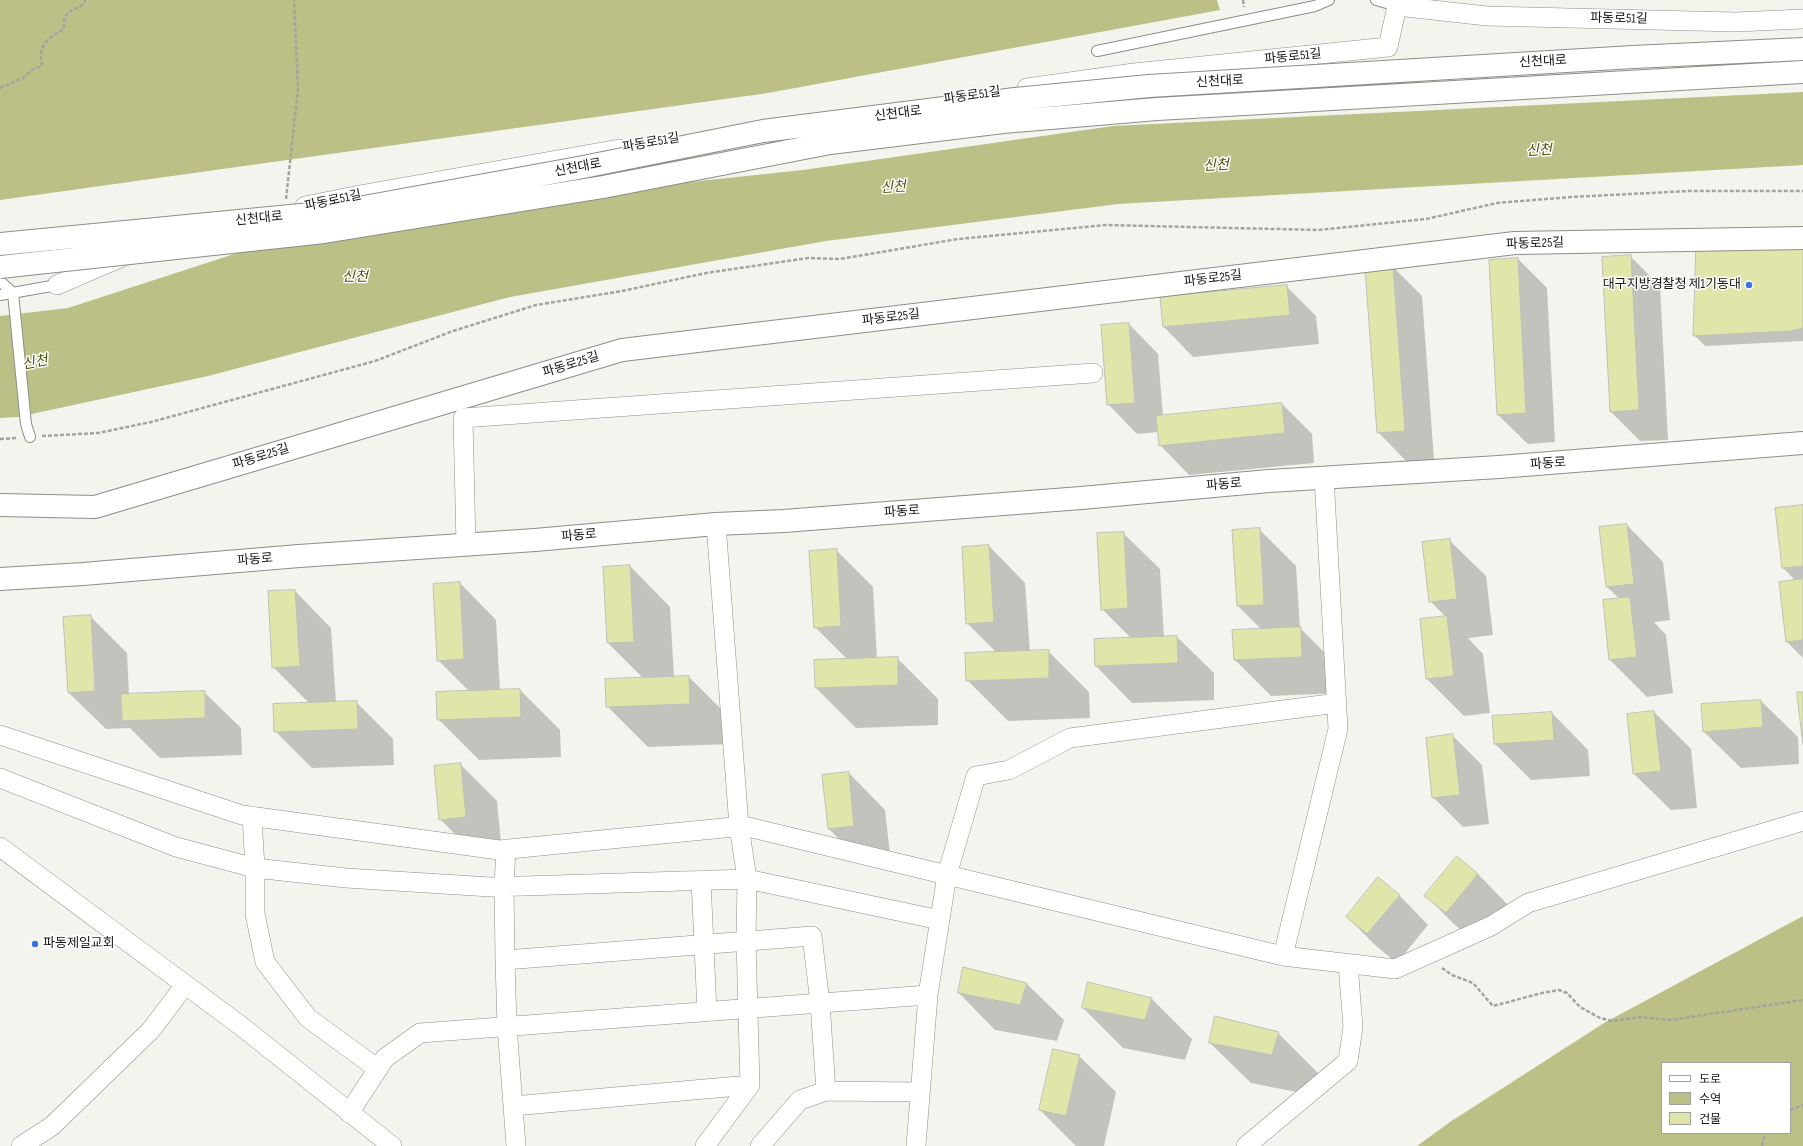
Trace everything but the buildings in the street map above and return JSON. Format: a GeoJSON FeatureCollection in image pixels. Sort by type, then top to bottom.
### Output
{"type":"FeatureCollection","features":[{"type":"Feature","properties":{"kind":"main road","name":"신천대로"},"geometry":{"type":"LineString","coordinates":[[0,244],[342,210],[578,168],[763,132],[1015,99],[1149,86],[1633,57],[1803,49]]}},
{"type":"Feature","properties":{"kind":"main road","name":"신천대로"},"geometry":{"type":"LineString","coordinates":[[1,275],[324,232],[603,188],[830,143],[1003,122],[1165,109],[1803,72]]}},
{"type":"Feature","properties":{"kind":"main road","name":"파동로25길"},"geometry":{"type":"LineString","coordinates":[[0,505],[95,507],[464,407],[622,350],[1515,243],[1803,238]]}},
{"type":"Feature","properties":{"kind":"main road","name":"파동로"},"geometry":{"type":"LineString","coordinates":[[0,579],[466,545],[716,524],[784,521],[1324,477],[1499,467],[1803,443]]}},
{"type":"Feature","properties":{"kind":"street","name":"파동로51길"},"geometry":{"type":"LineString","coordinates":[[57,286],[223,213],[285,211],[360,195],[734,129],[1134,73],[1388,47],[1397,6],[1487,16],[1736,22],[1803,19]]}},
{"type":"Feature","properties":{"kind":"street"},"geometry":{"type":"LineString","coordinates":[[466,545],[464,407],[1093,373]]}},
{"type":"Feature","properties":{"kind":"street"},"geometry":{"type":"LineString","coordinates":[[1282,956],[1338,729],[1324,477]]}},
{"type":"Feature","properties":{"kind":"street"},"geometry":{"type":"LineString","coordinates":[[706,1146],[750,1084],[746,941],[747,879],[739,826],[716,524]]}},
{"type":"Feature","properties":{"kind":"street"},"geometry":{"type":"LineString","coordinates":[[916,1146],[928,996],[947,875],[976,776],[1009,770],[1070,738],[1337,703]]}},
{"type":"Feature","properties":{"kind":"street"},"geometry":{"type":"LineString","coordinates":[[0,735],[242,815],[499,850],[744,826],[1282,956],[1395,969],[1491,926],[1528,903],[1803,821]]}},
{"type":"Feature","properties":{"kind":"street"},"geometry":{"type":"LineString","coordinates":[[0,778],[176,847],[255,868],[346,878],[491,887],[747,879],[940,920]]}},
{"type":"Feature","properties":{"kind":"street"},"geometry":{"type":"LineString","coordinates":[[252,816],[255,868],[255,914],[265,962],[308,1018],[378,1069]]}},
{"type":"Feature","properties":{"kind":"street"},"geometry":{"type":"LineString","coordinates":[[0,847],[241,1026],[392,1146]]}},
{"type":"Feature","properties":{"kind":"street"},"geometry":{"type":"LineString","coordinates":[[506,849],[504,886],[504,960],[507,1026],[516,1146]]}},
{"type":"Feature","properties":{"kind":"street"},"geometry":{"type":"LineString","coordinates":[[701,880],[707,1012]]}},
{"type":"Feature","properties":{"kind":"street"},"geometry":{"type":"LineString","coordinates":[[504,960],[812,936],[820,1003],[826,1091]]}},
{"type":"Feature","properties":{"kind":"street"},"geometry":{"type":"LineString","coordinates":[[1246,1146],[1348,1061],[1353,1026],[1348,964]]}},
{"type":"Feature","properties":{"kind":"street"},"geometry":{"type":"LineString","coordinates":[[21,1146],[52,1126],[151,1030],[185,985]]}},
{"type":"Feature","properties":{"kind":"street"},"geometry":{"type":"LineString","coordinates":[[349,1113],[385,1058],[420,1033],[928,996]]}},
{"type":"Feature","properties":{"kind":"street"},"geometry":{"type":"LineString","coordinates":[[513,1106],[750,1084]]}},
{"type":"Feature","properties":{"kind":"street"},"geometry":{"type":"LineString","coordinates":[[760,1146],[800,1100],[826,1091],[920,1092]]}},
{"type":"Feature","properties":{"kind":"lane"},"geometry":{"type":"LineString","coordinates":[[1097,51],[1315,6],[1330,0]]}},
{"type":"Feature","properties":{"kind":"lane"},"geometry":{"type":"LineString","coordinates":[[1376,0],[1397,6]]}},
{"type":"Feature","properties":{"kind":"lane"},"geometry":{"type":"LineString","coordinates":[[1,275],[13,293],[26,424],[30,437]]}},
{"type":"Feature","properties":{"kind":"lane"},"geometry":{"type":"LineString","coordinates":[[0,295],[57,286]]}},
{"type":"Feature","properties":{"kind":"path"},"geometry":{"type":"LineString","coordinates":[[0,88],[23,78],[33,69],[41,67],[43,63],[41,53],[50,37],[64,29],[63,19],[66,15],[84,4],[85,0]]}},
{"type":"Feature","properties":{"kind":"path"},"geometry":{"type":"LineString","coordinates":[[285,211],[298,89],[294,0]]}},
{"type":"Feature","properties":{"kind":"path"},"geometry":{"type":"LineString","coordinates":[[0,439],[98,433],[152,422],[375,361],[453,331],[536,305],[622,291],[706,273],[808,258],[840,260],[958,239],[1106,225],[1318,230],[1426,219],[1497,203],[1571,197],[1689,191],[1803,191]]}},
{"type":"Feature","properties":{"kind":"path"},"geometry":{"type":"LineString","coordinates":[[1424,956],[1452,975],[1473,983],[1493,1006],[1558,990],[1566,993],[1580,1007],[1588,1012],[1612,1021],[1640,1017],[1680,1019],[1803,1000]]}},
{"type":"Feature","properties":{"kind":"path"},"geometry":{"type":"LineString","coordinates":[[1791,1110],[1803,1105]]}},
{"type":"Feature","properties":{"kind":"path"},"geometry":{"type":"LineString","coordinates":[[1762,1146],[1766,1134]]}},
{"type":"Feature","properties":{"kind":"shaded area"},"geometry":{"type":"Polygon","coordinates":[[[0,0],[1217,0],[1220,10],[768,93],[0,200],[0,0]]]}},
{"type":"Feature","properties":{"kind":"shaded area"},"geometry":{"type":"Polygon","coordinates":[[[1803,916],[1803,1146],[1417,1146],[1450,1122],[1604,1023],[1803,916]]]}},
{"type":"Feature","properties":{"kind":"water","name":"신천"},"geometry":{"type":"Polygon","coordinates":[[[1803,92],[1803,165],[1118,204],[826,241],[510,297],[208,376],[18,417],[0,418],[0,316],[68,308],[342,219],[803,170],[1113,126],[1803,92]]]}},
{"type":"Feature","properties":{"kind":"place","name":"대구지방경찰청 제1기동대"},"geometry":{"type":"Point","coordinates":[1749,285]}},
{"type":"Feature","properties":{"kind":"place","name":"파동제일교회"},"geometry":{"type":"Point","coordinates":[35,944]}}]}
